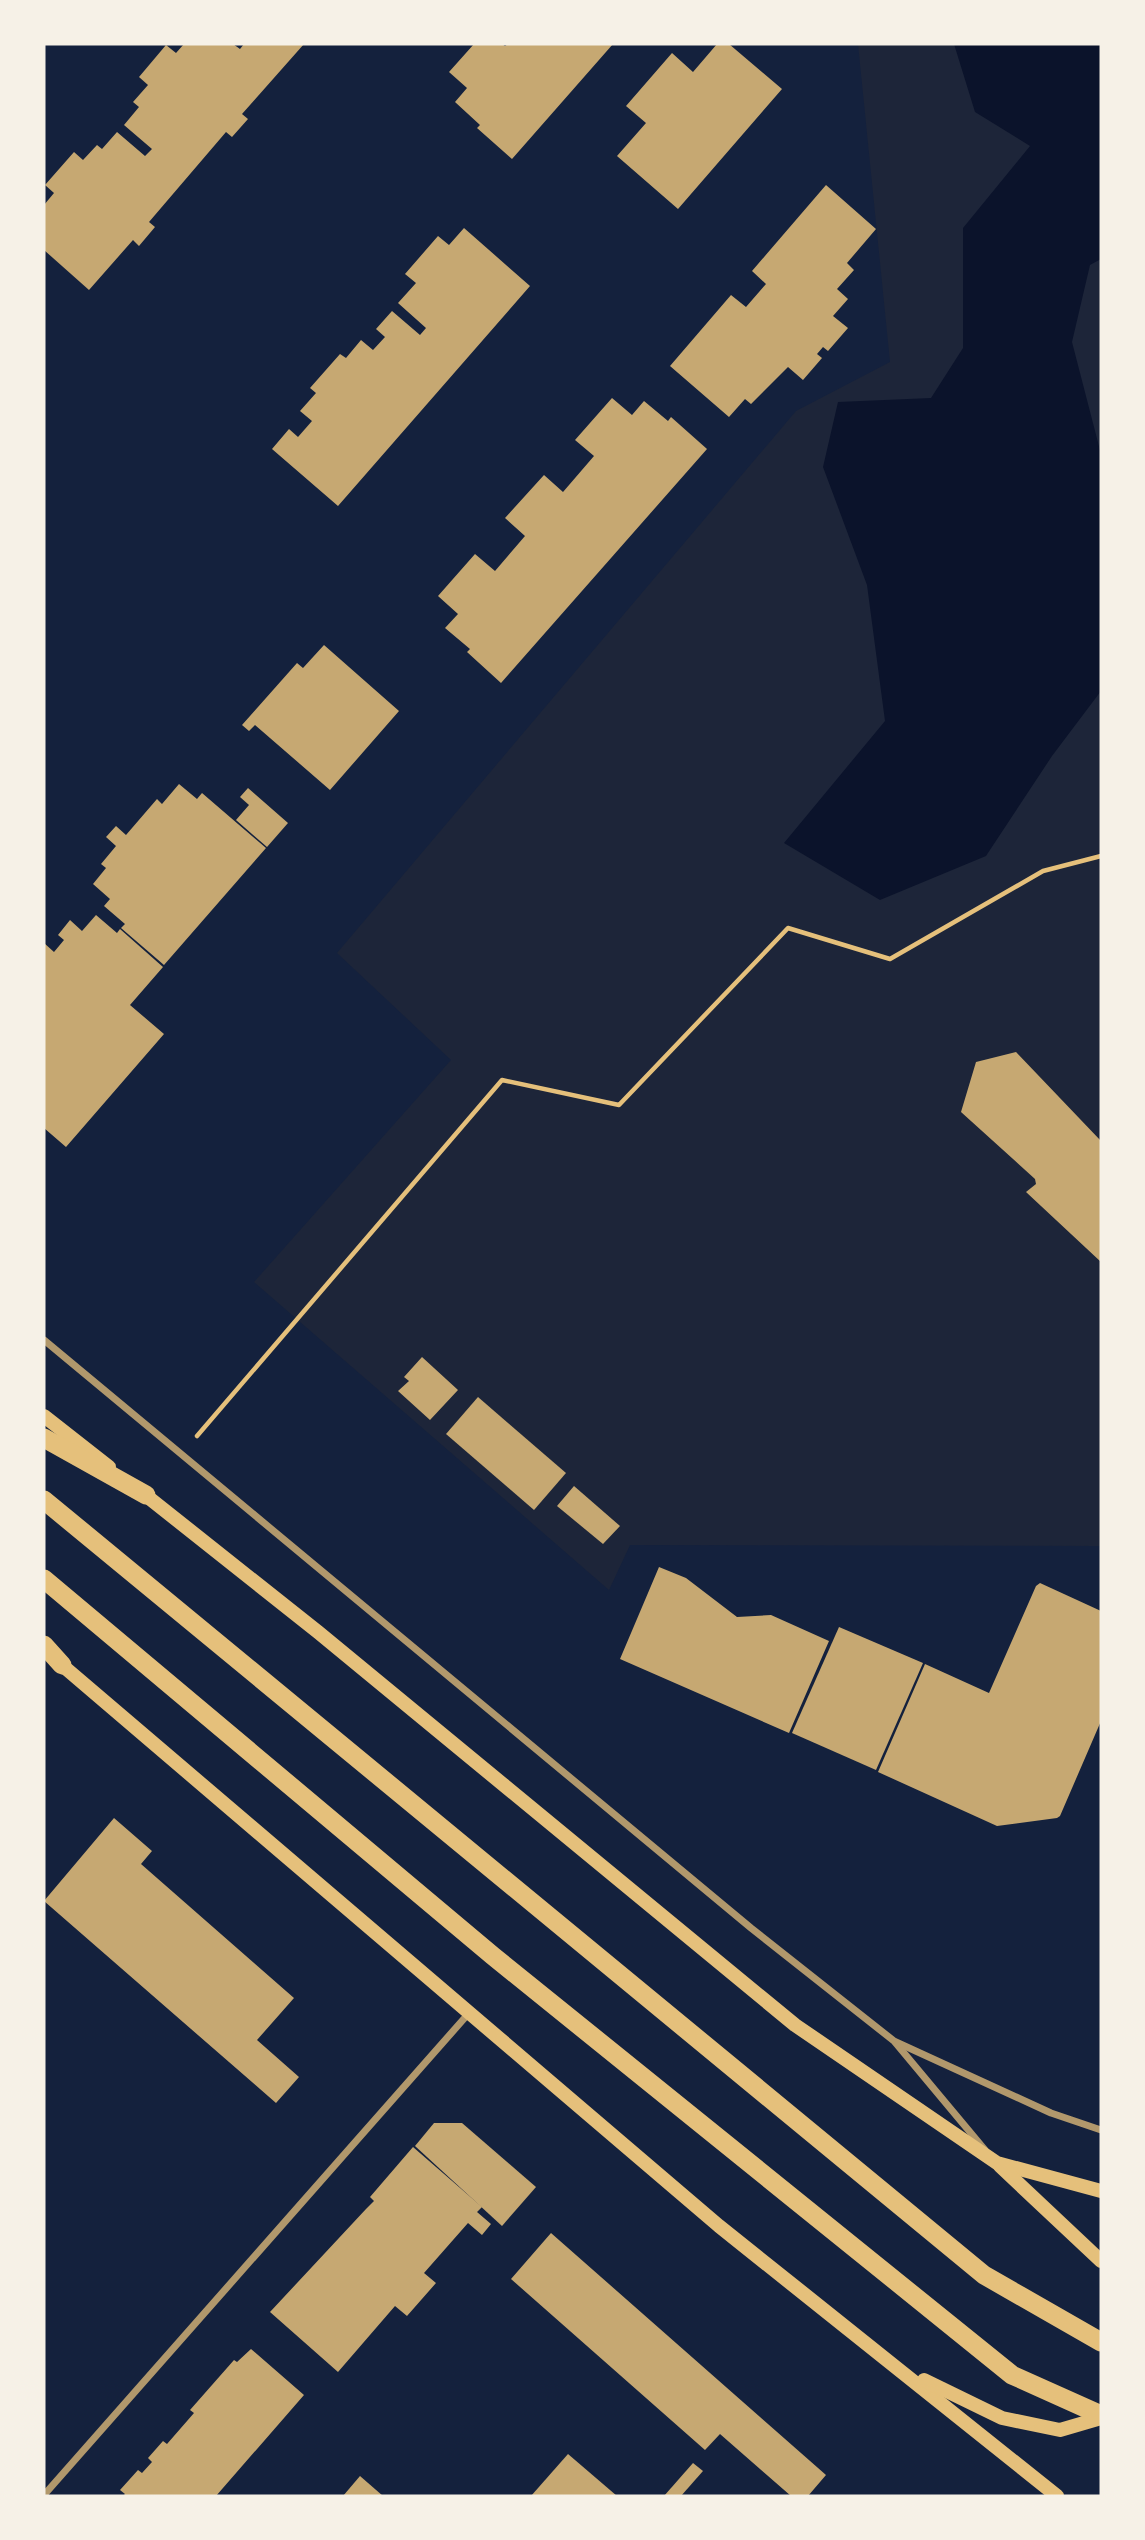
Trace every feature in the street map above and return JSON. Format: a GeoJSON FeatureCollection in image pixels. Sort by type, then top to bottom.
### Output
{"type":"FeatureCollection","features":[{"type":"Feature","properties":{"kind":"highway"},"geometry":{"type":"LineString","coordinates":[[44,1438],[146,1495]]}},
{"type":"Feature","properties":{"kind":"highway"},"geometry":{"type":"LineString","coordinates":[[44,1500],[984,2275],[1101,2342]]}},
{"type":"Feature","properties":{"kind":"highway"},"geometry":{"type":"LineString","coordinates":[[44,1579],[493,1956],[1012,2375],[1101,2416]]}},
{"type":"Feature","properties":{"kind":"highway"},"geometry":{"type":"LineString","coordinates":[[44,1645],[62,1665]]}},
{"type":"Feature","properties":{"kind":"main road"},"geometry":{"type":"LineString","coordinates":[[44,1416],[318,1632],[795,2025],[997,2163],[1101,2261]]}},
{"type":"Feature","properties":{"kind":"main road"},"geometry":{"type":"LineString","coordinates":[[44,1650],[719,2226],[1057,2496]]}},
{"type":"Feature","properties":{"kind":"main road"},"geometry":{"type":"LineString","coordinates":[[997,2163],[1101,2191]]}},
{"type":"Feature","properties":{"kind":"main road"},"geometry":{"type":"LineString","coordinates":[[900,2369],[1002,2418],[1060,2430],[1101,2416]]}},
{"type":"Feature","properties":{"kind":"street"},"geometry":{"type":"LineString","coordinates":[[44,1340],[751,1928],[894,2041],[997,2163]]}},
{"type":"Feature","properties":{"kind":"street"},"geometry":{"type":"LineString","coordinates":[[44,2495],[469,2013]]}},
{"type":"Feature","properties":{"kind":"street"},"geometry":{"type":"LineString","coordinates":[[894,2041],[1040,2108],[1101,2130]]}},
{"type":"Feature","properties":{"kind":"path"},"geometry":{"type":"LineString","coordinates":[[181,1454],[502,1080],[619,1105],[788,928],[890,959],[1043,871],[1101,856]]}},
{"type":"Feature","properties":{"kind":"shaded area"},"geometry":{"type":"Polygon","coordinates":[[[858,44],[1101,44],[1101,1546],[630,1545],[609,1590],[254,1282],[451,1060],[337,953],[796,411],[890,362],[858,44]]]}},
{"type":"Feature","properties":{"kind":"shaded area"},"geometry":{"type":"Polygon","coordinates":[[[954,44],[1101,44],[1101,259],[1090,265],[1072,342],[1101,454],[1101,691],[1052,756],[986,856],[880,900],[784,843],[885,721],[867,585],[823,467],[838,402],[931,398],[963,348],[963,228],[1030,146],[975,112],[954,44]]]}},
{"type":"Feature","properties":{"kind":"building"},"geometry":{"type":"Polygon","coordinates":[[[184,44],[233,44],[240,49],[244,44],[304,44],[242,114],[248,119],[232,137],[226,132],[149,222],[155,227],[139,246],[133,240],[89,290],[44,250],[44,205],[54,193],[45,185],[74,152],[83,160],[97,145],[102,149],[117,132],[145,156],[152,149],[124,125],[139,107],[133,102],[148,85],[139,77],[166,45],[176,53],[184,44]]]}},
{"type":"Feature","properties":{"kind":"building"},"geometry":{"type":"Polygon","coordinates":[[[474,44],[613,44],[512,159],[477,128],[480,125],[455,102],[467,88],[449,72],[474,44]]]}},
{"type":"Feature","properties":{"kind":"building"},"geometry":{"type":"Polygon","coordinates":[[[717,44],[729,44],[782,89],[678,209],[617,156],[646,123],[626,106],[672,53],[693,72],[717,44]]]}},
{"type":"Feature","properties":{"kind":"building"},"geometry":{"type":"Polygon","coordinates":[[[826,185],[876,229],[847,263],[854,270],[837,289],[848,299],[833,316],[848,328],[828,351],[823,347],[817,354],[822,358],[803,380],[788,367],[751,404],[745,399],[729,417],[670,366],[731,295],[746,307],[766,284],[752,271],[826,185]]]}},
{"type":"Feature","properties":{"kind":"building"},"geometry":{"type":"Polygon","coordinates":[[[464,228],[530,286],[338,506],[272,449],[289,429],[298,437],[312,421],[300,411],[316,393],[310,388],[340,354],[346,358],[361,340],[373,350],[385,337],[376,329],[392,311],[420,335],[426,328],[398,303],[416,283],[405,274],[438,236],[449,245],[464,228]]]}},
{"type":"Feature","properties":{"kind":"building"},"geometry":{"type":"Polygon","coordinates":[[[612,398],[632,415],[644,401],[668,421],[671,417],[707,449],[501,683],[467,652],[470,649],[445,628],[458,614],[438,596],[475,554],[495,571],[525,536],[505,518],[544,475],[563,492],[594,456],[575,440],[612,398]]]}},
{"type":"Feature","properties":{"kind":"building"},"geometry":{"type":"Polygon","coordinates":[[[324,645],[399,711],[330,790],[255,725],[249,731],[242,725],[297,663],[303,668],[324,645]]]}},
{"type":"Feature","properties":{"kind":"building"},"geometry":{"type":"Polygon","coordinates":[[[179,784],[197,799],[202,793],[266,848],[164,965],[121,928],[125,924],[104,906],[110,899],[93,884],[106,868],[101,864],[116,846],[106,837],[116,826],[126,835],[157,799],[162,804],[179,784]]]}},
{"type":"Feature","properties":{"kind":"building"},"geometry":{"type":"Polygon","coordinates":[[[248,788],[288,823],[267,847],[236,820],[249,805],[240,797],[248,788]]]}},
{"type":"Feature","properties":{"kind":"building"},"geometry":{"type":"Polygon","coordinates":[[[96,915],[117,933],[120,929],[163,967],[130,1005],[164,1034],[66,1147],[44,1128],[44,943],[54,952],[64,940],[58,935],[70,920],[82,931],[96,915]]]}},
{"type":"Feature","properties":{"kind":"building"},"geometry":{"type":"Polygon","coordinates":[[[1016,1052],[1101,1141],[1101,1262],[1026,1192],[1036,1184],[1035,1179],[961,1112],[976,1062],[1016,1052]]]}},
{"type":"Feature","properties":{"kind":"building"},"geometry":{"type":"Polygon","coordinates":[[[422,1357],[458,1390],[430,1420],[398,1391],[409,1381],[404,1377],[422,1357]]]}},
{"type":"Feature","properties":{"kind":"building"},"geometry":{"type":"Polygon","coordinates":[[[478,1397],[566,1473],[534,1510],[446,1434],[478,1397]]]}},
{"type":"Feature","properties":{"kind":"building"},"geometry":{"type":"Polygon","coordinates":[[[574,1486],[620,1526],[603,1544],[557,1506],[574,1486]]]}},
{"type":"Feature","properties":{"kind":"building"},"geometry":{"type":"Polygon","coordinates":[[[659,1567],[686,1578],[737,1617],[771,1615],[829,1641],[789,1733],[620,1659],[659,1567]]]}},
{"type":"Feature","properties":{"kind":"building"},"geometry":{"type":"Polygon","coordinates":[[[1040,1583],[1101,1611],[1101,1721],[1060,1816],[997,1826],[878,1772],[925,1664],[989,1693],[1036,1586],[1040,1583]]]}},
{"type":"Feature","properties":{"kind":"building"},"geometry":{"type":"Polygon","coordinates":[[[839,1627],[923,1663],[876,1770],[792,1733],[839,1627]]]}},
{"type":"Feature","properties":{"kind":"building"},"geometry":{"type":"Polygon","coordinates":[[[114,1818],[152,1851],[141,1864],[294,1998],[257,2040],[299,2077],[276,2103],[44,1901],[114,1818]]]}},
{"type":"Feature","properties":{"kind":"building"},"geometry":{"type":"Polygon","coordinates":[[[434,2123],[462,2123],[536,2187],[502,2226],[415,2146],[434,2123]]]}},
{"type":"Feature","properties":{"kind":"building"},"geometry":{"type":"Polygon","coordinates":[[[413,2147],[482,2207],[477,2212],[491,2224],[482,2235],[468,2223],[424,2273],[436,2283],[407,2316],[395,2306],[338,2372],[270,2312],[374,2201],[370,2197],[413,2147]]]}},
{"type":"Feature","properties":{"kind":"building"},"geometry":{"type":"Polygon","coordinates":[[[551,2233],[826,2475],[808,2496],[791,2496],[720,2434],[705,2450],[511,2279],[551,2233]]]}},
{"type":"Feature","properties":{"kind":"building"},"geometry":{"type":"Polygon","coordinates":[[[251,2349],[304,2395],[216,2496],[123,2496],[125,2494],[120,2490],[138,2470],[142,2473],[152,2462],[148,2458],[163,2441],[167,2444],[194,2413],[190,2410],[234,2360],[237,2362],[251,2349]]]}},
{"type":"Feature","properties":{"kind":"building"},"geometry":{"type":"Polygon","coordinates":[[[568,2454],[617,2496],[531,2496],[568,2454]]]}},
{"type":"Feature","properties":{"kind":"building"},"geometry":{"type":"Polygon","coordinates":[[[693,2463],[703,2471],[681,2496],[664,2496],[693,2463]]]}},
{"type":"Feature","properties":{"kind":"building"},"geometry":{"type":"Polygon","coordinates":[[[360,2476],[383,2496],[343,2496],[360,2476]]]}}]}
